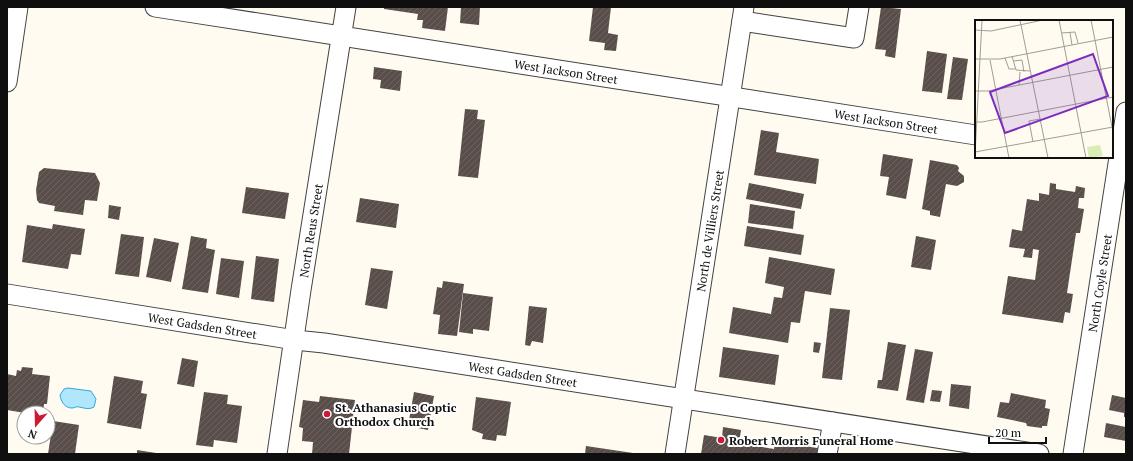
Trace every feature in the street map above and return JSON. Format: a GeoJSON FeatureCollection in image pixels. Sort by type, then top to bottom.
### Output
{"type":"FeatureCollection","features":[{"type":"Feature","properties":{"kind":"street"},"geometry":{"type":"LineString","coordinates":[[7,82],[18,7]]}},
{"type":"Feature","properties":{"kind":"street","name":"West Jackson Street"},"geometry":{"type":"LineString","coordinates":[[155,7],[975,135]]}},
{"type":"Feature","properties":{"kind":"street","name":"North Reus Street"},"geometry":{"type":"LineString","coordinates":[[277,454],[295,340],[301,290],[346,7]]}},
{"type":"Feature","properties":{"kind":"street"},"geometry":{"type":"LineString","coordinates":[[743,14],[854,38],[859,7]]}},
{"type":"Feature","properties":{"kind":"street","name":"North de Villiers Street"},"geometry":{"type":"LineString","coordinates":[[675,454],[743,14]]}},
{"type":"Feature","properties":{"kind":"street","name":"North Coyle Street"},"geometry":{"type":"LineString","coordinates":[[1073,454],[1126,112]]}},
{"type":"Feature","properties":{"kind":"street","name":"West Gadsden Street"},"geometry":{"type":"LineString","coordinates":[[7,294],[295,340],[324,343],[1039,454]]}},
{"type":"Feature","properties":{"kind":"street"},"geometry":{"type":"LineString","coordinates":[[827,454],[833,422]]}},
{"type":"Feature","properties":{"kind":"water"},"geometry":{"type":"Polygon","coordinates":[[[68,388],[91,391],[96,399],[94,407],[88,409],[78,407],[70,408],[65,406],[60,395],[64,389],[68,388]]]}},
{"type":"Feature","properties":{"kind":"building"},"geometry":{"type":"Polygon","coordinates":[[[384,7],[448,7],[445,31],[422,28],[423,20],[417,20],[418,14],[384,9],[384,7]]]}},
{"type":"Feature","properties":{"kind":"building"},"geometry":{"type":"Polygon","coordinates":[[[461,7],[480,7],[479,25],[460,23],[461,7]]]}},
{"type":"Feature","properties":{"kind":"building"},"geometry":{"type":"Polygon","coordinates":[[[593,7],[611,7],[608,33],[618,35],[616,51],[604,50],[605,43],[589,41],[593,7]]]}},
{"type":"Feature","properties":{"kind":"building"},"geometry":{"type":"Polygon","coordinates":[[[881,7],[901,9],[895,58],[885,56],[886,50],[875,49],[881,7]]]}},
{"type":"Feature","properties":{"kind":"building"},"geometry":{"type":"Polygon","coordinates":[[[927,51],[947,54],[942,93],[922,91],[927,51]]]}},
{"type":"Feature","properties":{"kind":"building"},"geometry":{"type":"Polygon","coordinates":[[[953,57],[968,59],[962,100],[947,99],[953,57]]]}},
{"type":"Feature","properties":{"kind":"building"},"geometry":{"type":"Polygon","coordinates":[[[374,67],[402,71],[400,91],[380,88],[381,80],[373,79],[374,67]]]}},
{"type":"Feature","properties":{"kind":"building"},"geometry":{"type":"Polygon","coordinates":[[[465,109],[478,110],[477,119],[485,120],[478,178],[458,176],[465,109]]]}},
{"type":"Feature","properties":{"kind":"building"},"geometry":{"type":"Polygon","coordinates":[[[761,130],[779,133],[776,152],[819,159],[816,184],[754,175],[761,130]]]}},
{"type":"Feature","properties":{"kind":"building"},"geometry":{"type":"Polygon","coordinates":[[[883,154],[913,159],[906,199],[886,195],[889,177],[880,176],[883,154]]]}},
{"type":"Feature","properties":{"kind":"building"},"geometry":{"type":"Polygon","coordinates":[[[930,160],[957,165],[959,168],[958,171],[964,176],[964,182],[957,186],[946,184],[940,217],[930,215],[930,211],[922,209],[930,160]]]}},
{"type":"Feature","properties":{"kind":"building"},"geometry":{"type":"Polygon","coordinates":[[[44,168],[95,173],[100,183],[97,201],[85,200],[83,215],[54,211],[55,206],[39,203],[37,200],[36,190],[39,172],[44,168]]]}},
{"type":"Feature","properties":{"kind":"building"},"geometry":{"type":"Polygon","coordinates":[[[749,183],[804,194],[801,209],[746,199],[749,183]]]}},
{"type":"Feature","properties":{"kind":"building"},"geometry":{"type":"Polygon","coordinates":[[[1050,183],[1056,184],[1056,189],[1075,192],[1076,186],[1085,188],[1084,198],[1079,198],[1078,208],[1084,209],[1080,233],[1076,233],[1067,293],[1073,294],[1070,313],[1065,312],[1063,323],[1002,314],[1008,276],[1035,280],[1039,250],[1033,249],[1032,258],[1023,257],[1025,249],[1009,247],[1012,229],[1022,231],[1027,199],[1039,201],[1039,193],[1049,195],[1050,183]]]}},
{"type":"Feature","properties":{"kind":"building"},"geometry":{"type":"Polygon","coordinates":[[[246,187],[289,193],[285,219],[242,213],[246,187]]]}},
{"type":"Feature","properties":{"kind":"building"},"geometry":{"type":"Polygon","coordinates":[[[360,198],[399,204],[396,228],[356,222],[360,198]]]}},
{"type":"Feature","properties":{"kind":"building"},"geometry":{"type":"Polygon","coordinates":[[[750,204],[795,211],[793,229],[748,223],[750,204]]]}},
{"type":"Feature","properties":{"kind":"building"},"geometry":{"type":"Polygon","coordinates":[[[109,205],[121,207],[119,220],[108,218],[109,205]]]}},
{"type":"Feature","properties":{"kind":"building"},"geometry":{"type":"Polygon","coordinates":[[[53,224],[85,229],[81,255],[71,254],[68,269],[22,262],[27,225],[52,229],[53,224]]]}},
{"type":"Feature","properties":{"kind":"building"},"geometry":{"type":"Polygon","coordinates":[[[747,226],[804,235],[801,255],[744,246],[747,226]]]}},
{"type":"Feature","properties":{"kind":"building"},"geometry":{"type":"Polygon","coordinates":[[[121,234],[144,237],[139,277],[115,274],[121,234]]]}},
{"type":"Feature","properties":{"kind":"building"},"geometry":{"type":"Polygon","coordinates":[[[191,236],[207,239],[206,248],[215,250],[208,293],[182,289],[191,236]]]}},
{"type":"Feature","properties":{"kind":"building"},"geometry":{"type":"Polygon","coordinates":[[[916,236],[936,240],[931,270],[911,267],[916,236]]]}},
{"type":"Feature","properties":{"kind":"building"},"geometry":{"type":"Polygon","coordinates":[[[154,238],[179,243],[171,282],[146,277],[154,238]]]}},
{"type":"Feature","properties":{"kind":"building"},"geometry":{"type":"Polygon","coordinates":[[[256,256],[279,259],[274,302],[251,299],[256,256]]]}},
{"type":"Feature","properties":{"kind":"building"},"geometry":{"type":"Polygon","coordinates":[[[769,257],[835,269],[831,295],[805,291],[800,323],[791,322],[788,343],[729,333],[733,307],[771,314],[774,297],[782,298],[784,287],[765,283],[769,257]]]}},
{"type":"Feature","properties":{"kind":"building"},"geometry":{"type":"Polygon","coordinates":[[[221,258],[244,261],[239,298],[216,294],[221,258]]]}},
{"type":"Feature","properties":{"kind":"building"},"geometry":{"type":"Polygon","coordinates":[[[371,268],[393,271],[387,309],[365,305],[371,268]]]}},
{"type":"Feature","properties":{"kind":"building"},"geometry":{"type":"Polygon","coordinates":[[[443,281],[464,284],[457,336],[438,334],[440,315],[433,314],[437,287],[442,288],[443,281]]]}},
{"type":"Feature","properties":{"kind":"building"},"geometry":{"type":"Polygon","coordinates":[[[463,293],[493,297],[489,331],[473,329],[473,334],[459,332],[463,293]]]}},
{"type":"Feature","properties":{"kind":"building"},"geometry":{"type":"Polygon","coordinates":[[[529,306],[547,308],[543,343],[532,341],[530,346],[525,345],[529,306]]]}},
{"type":"Feature","properties":{"kind":"building"},"geometry":{"type":"Polygon","coordinates":[[[830,308],[850,310],[842,380],[822,378],[830,308]]]}},
{"type":"Feature","properties":{"kind":"building"},"geometry":{"type":"Polygon","coordinates":[[[814,342],[821,343],[819,353],[813,352],[814,342]]]}},
{"type":"Feature","properties":{"kind":"building"},"geometry":{"type":"Polygon","coordinates":[[[888,342],[906,345],[898,391],[877,388],[878,380],[882,380],[888,342]]]}},
{"type":"Feature","properties":{"kind":"building"},"geometry":{"type":"Polygon","coordinates":[[[723,347],[779,355],[775,385],[719,377],[723,347]]]}},
{"type":"Feature","properties":{"kind":"building"},"geometry":{"type":"Polygon","coordinates":[[[915,349],[933,352],[924,403],[906,400],[915,349]]]}},
{"type":"Feature","properties":{"kind":"building"},"geometry":{"type":"Polygon","coordinates":[[[182,358],[198,361],[194,387],[177,384],[182,358]]]}},
{"type":"Feature","properties":{"kind":"building"},"geometry":{"type":"Polygon","coordinates":[[[22,367],[33,368],[32,374],[50,376],[47,404],[16,405],[16,412],[7,410],[7,374],[16,376],[17,370],[21,371],[22,367]]]}},
{"type":"Feature","properties":{"kind":"building"},"geometry":{"type":"Polygon","coordinates":[[[114,376],[143,381],[141,393],[147,394],[141,429],[107,423],[114,376]]]}},
{"type":"Feature","properties":{"kind":"building"},"geometry":{"type":"Polygon","coordinates":[[[951,384],[971,386],[969,409],[949,406],[951,384]]]}},
{"type":"Feature","properties":{"kind":"building"},"geometry":{"type":"Polygon","coordinates":[[[932,390],[942,391],[940,402],[930,401],[932,390]]]}},
{"type":"Feature","properties":{"kind":"building"},"geometry":{"type":"Polygon","coordinates":[[[204,392],[228,395],[227,404],[242,406],[237,443],[214,440],[213,447],[196,445],[204,392]]]}},
{"type":"Feature","properties":{"kind":"building"},"geometry":{"type":"Polygon","coordinates":[[[414,392],[434,396],[428,430],[408,426],[414,392]]]}},
{"type":"Feature","properties":{"kind":"building"},"geometry":{"type":"Polygon","coordinates":[[[1011,393],[1046,400],[1045,408],[1050,409],[1047,426],[1042,426],[1042,428],[1027,426],[1026,423],[997,417],[1000,402],[1009,403],[1011,393]]]}},
{"type":"Feature","properties":{"kind":"building"},"geometry":{"type":"Polygon","coordinates":[[[1112,395],[1126,398],[1126,417],[1124,417],[1124,413],[1109,410],[1112,395]]]}},
{"type":"Feature","properties":{"kind":"building","name":"St. Athanasius Coptic Orthodox Church"},"geometry":{"type":"Polygon","coordinates":[[[320,396],[355,400],[349,454],[312,454],[313,442],[302,441],[303,428],[299,427],[303,400],[319,402],[320,396]]]}},
{"type":"Feature","properties":{"kind":"building"},"geometry":{"type":"Polygon","coordinates":[[[476,397],[511,402],[506,436],[497,435],[496,441],[482,439],[483,434],[472,430],[476,397]]]}},
{"type":"Feature","properties":{"kind":"building"},"geometry":{"type":"Polygon","coordinates":[[[56,421],[79,425],[75,454],[48,454],[49,445],[56,445],[56,421]]]}},
{"type":"Feature","properties":{"kind":"building"},"geometry":{"type":"Polygon","coordinates":[[[1106,423],[1126,427],[1126,441],[1104,437],[1106,423]]]}},
{"type":"Feature","properties":{"kind":"building","name":"Robert Morris Funeral Home"},"geometry":{"type":"Polygon","coordinates":[[[723,427],[741,430],[739,443],[774,449],[775,441],[823,449],[822,454],[701,454],[704,435],[722,438],[723,427]]]}},
{"type":"Feature","properties":{"kind":"building"},"geometry":{"type":"Polygon","coordinates":[[[586,446],[633,453],[633,454],[585,454],[586,446]]]}},
{"type":"Feature","properties":{"kind":"building"},"geometry":{"type":"Polygon","coordinates":[[[137,450],[156,453],[156,454],[137,454],[137,450]]]}},
{"type":"Feature","properties":{"kind":"place","name":"St. Athanasius Coptic Orthodox Church"},"geometry":{"type":"Point","coordinates":[327,414]}},
{"type":"Feature","properties":{"kind":"place","name":"Robert Morris Funeral Home"},"geometry":{"type":"Point","coordinates":[721,440]}}]}
